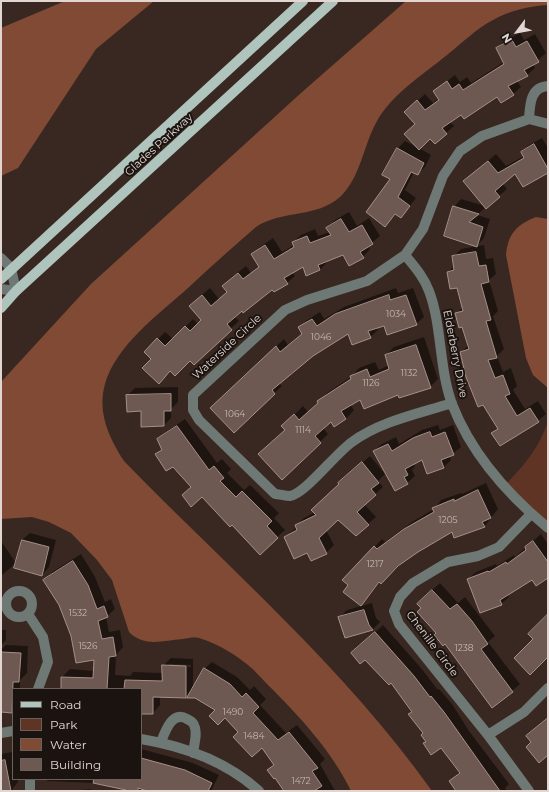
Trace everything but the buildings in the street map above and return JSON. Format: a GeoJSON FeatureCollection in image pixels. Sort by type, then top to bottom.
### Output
{"type":"FeatureCollection","features":[{"type":"Feature","properties":{"kind":"main road","name":"Glades Parkway"},"geometry":{"type":"LineString","coordinates":[[1,279],[303,1]]}},
{"type":"Feature","properties":{"kind":"main road","name":"Glades Parkway"},"geometry":{"type":"LineString","coordinates":[[1,308],[16,291],[333,1]]}},
{"type":"Feature","properties":{"kind":"street"},"geometry":{"type":"LineString","coordinates":[[548,86],[539,88],[533,93],[529,119],[548,124]]}},
{"type":"Feature","properties":{"kind":"street","name":"Waterside Circle"},"geometry":{"type":"LineString","coordinates":[[452,403],[372,429],[351,442],[333,457],[302,491],[290,496],[275,494],[199,420],[193,410],[193,395],[285,310],[307,300],[367,282],[406,255],[423,229],[443,176],[460,151],[482,136],[529,119]]}},
{"type":"Feature","properties":{"kind":"street","name":"Elderberry Drive"},"geometry":{"type":"LineString","coordinates":[[406,255],[422,277],[433,303],[441,353],[452,403],[470,439],[483,460],[507,490],[548,528]]}},
{"type":"Feature","properties":{"kind":"street"},"geometry":{"type":"LineString","coordinates":[[1,258],[12,268],[16,291],[1,289]]}},
{"type":"Feature","properties":{"kind":"street","name":"Chenille Circle"},"geometry":{"type":"LineString","coordinates":[[529,791],[488,735],[400,624],[394,611],[400,597],[413,583],[448,562],[478,556],[499,547],[532,514]]}},
{"type":"Feature","properties":{"kind":"street"},"geometry":{"type":"LineString","coordinates":[[28,614],[43,637],[48,662],[38,688]]}},
{"type":"Feature","properties":{"kind":"street"},"geometry":{"type":"LineString","coordinates":[[488,735],[524,712],[548,688]]}},
{"type":"Feature","properties":{"kind":"street"},"geometry":{"type":"LineString","coordinates":[[161,742],[171,721],[178,717],[185,717],[194,724],[195,728],[193,753]]}},
{"type":"Feature","properties":{"kind":"street"},"geometry":{"type":"LineString","coordinates":[[1,733],[12,731]]}},
{"type":"Feature","properties":{"kind":"street"},"geometry":{"type":"LineString","coordinates":[[142,739],[161,742],[224,766],[258,791]]}},
{"type":"Feature","properties":{"kind":"street"},"geometry":{"type":"LineString","coordinates":[[30,780],[30,791]]}},
{"type":"Feature","properties":{"kind":"green space"},"geometry":{"type":"Polygon","coordinates":[[[548,421],[548,528],[504,486],[536,448],[548,421]]]}},
{"type":"Feature","properties":{"kind":"water"},"geometry":{"type":"Polygon","coordinates":[[[65,1],[154,1],[96,49],[18,168],[1,176],[1,28],[65,1]]]}},
{"type":"Feature","properties":{"kind":"water"},"geometry":{"type":"Polygon","coordinates":[[[406,1],[548,1],[548,5],[534,6],[519,10],[493,20],[475,32],[400,93],[383,111],[377,121],[353,180],[340,197],[331,204],[321,208],[276,218],[256,227],[128,343],[111,370],[105,384],[102,405],[109,434],[124,461],[285,620],[324,661],[398,746],[432,791],[351,791],[325,748],[291,709],[247,664],[233,654],[211,642],[199,638],[148,642],[135,637],[129,632],[112,580],[97,560],[71,533],[49,522],[32,517],[1,519],[1,382],[91,284],[301,93],[406,1]]]}},
{"type":"Feature","properties":{"kind":"water"},"geometry":{"type":"Polygon","coordinates":[[[536,217],[548,219],[548,388],[533,375],[526,358],[506,255],[509,241],[514,231],[523,223],[536,217]]]}}]}
